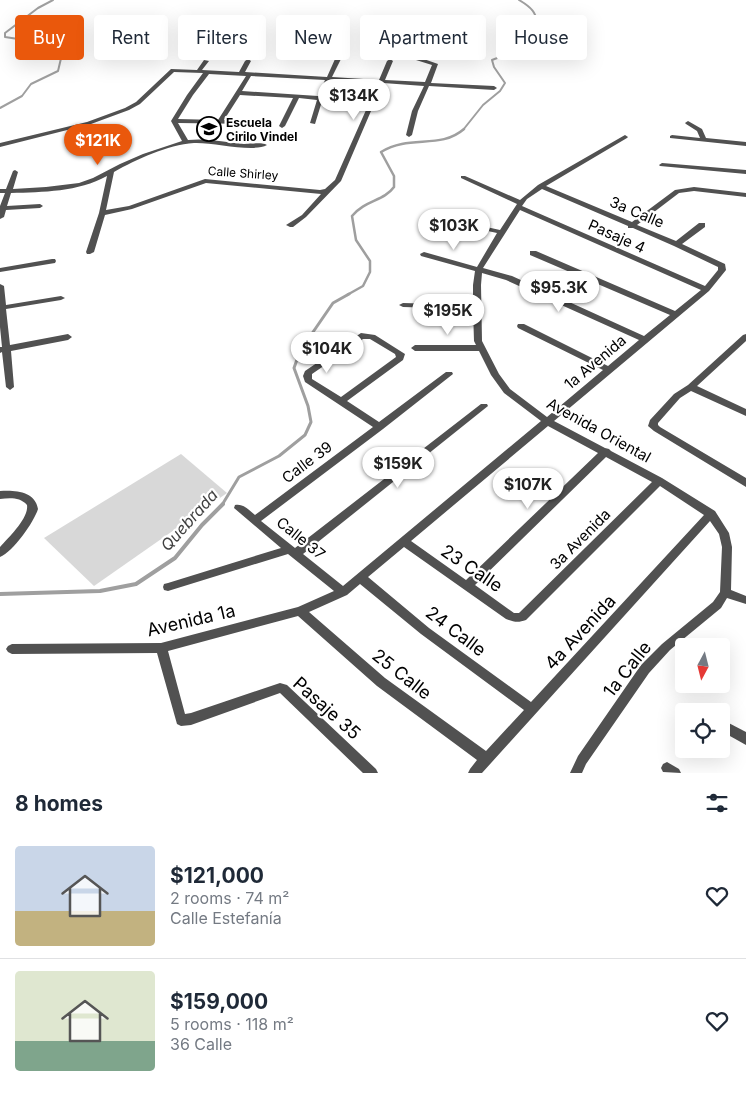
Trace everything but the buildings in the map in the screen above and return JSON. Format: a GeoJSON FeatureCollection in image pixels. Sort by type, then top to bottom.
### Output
{"type":"FeatureCollection","features":[{"type":"Feature","properties":{"kind":"street"},"geometry":{"type":"LineString","coordinates":[[313,123],[320,98],[338,60]]}},
{"type":"Feature","properties":{"kind":"street"},"geometry":{"type":"LineString","coordinates":[[409,135],[416,111],[435,64],[421,60]]}},
{"type":"Feature","properties":{"kind":"street"},"geometry":{"type":"LineString","coordinates":[[199,71],[206,61]]}},
{"type":"Feature","properties":{"kind":"street"},"geometry":{"type":"LineString","coordinates":[[241,74],[248,61]]}},
{"type":"Feature","properties":{"kind":"street"},"geometry":{"type":"LineString","coordinates":[[290,226],[304,216],[327,190],[338,181],[390,61]]}},
{"type":"Feature","properties":{"kind":"street"},"geometry":{"type":"LineString","coordinates":[[0,145],[89,123],[127,110],[138,103],[173,70],[494,88]]}},
{"type":"Feature","properties":{"kind":"street"},"geometry":{"type":"LineString","coordinates":[[174,121],[207,72]]}},
{"type":"Feature","properties":{"kind":"street"},"geometry":{"type":"LineString","coordinates":[[220,122],[249,75]]}},
{"type":"Feature","properties":{"kind":"street"},"geometry":{"type":"LineString","coordinates":[[239,93],[320,98]]}},
{"type":"Feature","properties":{"kind":"street"},"geometry":{"type":"LineString","coordinates":[[282,126],[297,96]]}},
{"type":"Feature","properties":{"kind":"street"},"geometry":{"type":"LineString","coordinates":[[174,121],[251,123]]}},
{"type":"Feature","properties":{"kind":"street"},"geometry":{"type":"LineString","coordinates":[[174,121],[186,142]]}},
{"type":"Feature","properties":{"kind":"street"},"geometry":{"type":"LineString","coordinates":[[688,122],[700,130],[704,140]]}},
{"type":"Feature","properties":{"kind":"street","name":"Avenida Oriental"},"geometry":{"type":"LineString","coordinates":[[625,137],[540,186],[519,205],[480,269],[476,307],[478,341],[495,375],[507,391],[547,421],[606,451],[712,514],[724,533],[728,547],[725,593]]}},
{"type":"Feature","properties":{"kind":"street"},"geometry":{"type":"LineString","coordinates":[[672,137],[746,144]]}},
{"type":"Feature","properties":{"kind":"street"},"geometry":{"type":"LineString","coordinates":[[0,191],[76,186],[111,173],[129,161],[186,142],[264,146]]}},
{"type":"Feature","properties":{"kind":"street"},"geometry":{"type":"LineString","coordinates":[[662,165],[746,172]]}},
{"type":"Feature","properties":{"kind":"street"},"geometry":{"type":"LineString","coordinates":[[0,217],[1,208],[15,172]]}},
{"type":"Feature","properties":{"kind":"street"},"geometry":{"type":"LineString","coordinates":[[90,252],[102,213],[111,173]]}},
{"type":"Feature","properties":{"kind":"street"},"geometry":{"type":"LineString","coordinates":[[463,177],[519,205]]}},
{"type":"Feature","properties":{"kind":"street","name":"Calle Shirley"},"geometry":{"type":"LineString","coordinates":[[102,213],[130,208],[205,181],[320,192],[327,190]]}},
{"type":"Feature","properties":{"kind":"street","name":"3a Calle"},"geometry":{"type":"LineString","coordinates":[[540,186],[677,244],[722,266]]}},
{"type":"Feature","properties":{"kind":"street"},"geometry":{"type":"LineString","coordinates":[[632,226],[677,191],[694,189],[746,195]]}},
{"type":"Feature","properties":{"kind":"street","name":"Pasaje 4"},"geometry":{"type":"LineString","coordinates":[[519,205],[706,289]]}},
{"type":"Feature","properties":{"kind":"street"},"geometry":{"type":"LineString","coordinates":[[1,208],[40,206]]}},
{"type":"Feature","properties":{"kind":"street"},"geometry":{"type":"LineString","coordinates":[[446,220],[501,232]]}},
{"type":"Feature","properties":{"kind":"street"},"geometry":{"type":"LineString","coordinates":[[677,244],[702,225]]}},
{"type":"Feature","properties":{"kind":"street"},"geometry":{"type":"LineString","coordinates":[[534,253],[676,314]]}},
{"type":"Feature","properties":{"kind":"street"},"geometry":{"type":"LineString","coordinates":[[424,254],[509,278],[645,340]]}},
{"type":"Feature","properties":{"kind":"street"},"geometry":{"type":"LineString","coordinates":[[0,270],[52,261]]}},
{"type":"Feature","properties":{"kind":"street","name":"1a Avenida"},"geometry":{"type":"LineString","coordinates":[[343,592],[706,289],[721,273],[722,266]]}},
{"type":"Feature","properties":{"kind":"street"},"geometry":{"type":"LineString","coordinates":[[0,286],[3,349],[10,387]]}},
{"type":"Feature","properties":{"kind":"street"},"geometry":{"type":"LineString","coordinates":[[1,308],[61,298]]}},
{"type":"Feature","properties":{"kind":"street"},"geometry":{"type":"LineString","coordinates":[[404,305],[476,307]]}},
{"type":"Feature","properties":{"kind":"street"},"geometry":{"type":"LineString","coordinates":[[520,326],[609,370]]}},
{"type":"Feature","properties":{"kind":"street"},"geometry":{"type":"LineString","coordinates":[[342,401],[400,358],[401,354],[372,337],[361,336],[308,373],[308,380],[380,427]]}},
{"type":"Feature","properties":{"kind":"street"},"geometry":{"type":"LineString","coordinates":[[3,349],[68,337]]}},
{"type":"Feature","properties":{"kind":"street"},"geometry":{"type":"LineString","coordinates":[[746,337],[691,387],[677,396],[653,422],[653,426],[746,482]]}},
{"type":"Feature","properties":{"kind":"street"},"geometry":{"type":"LineString","coordinates":[[415,348],[481,348]]}},
{"type":"Feature","properties":{"kind":"street","name":"Calle 39"},"geometry":{"type":"LineString","coordinates":[[255,520],[450,374]]}},
{"type":"Feature","properties":{"kind":"street"},"geometry":{"type":"LineString","coordinates":[[691,387],[746,413]]}},
{"type":"Feature","properties":{"kind":"street"},"geometry":{"type":"LineString","coordinates":[[168,587],[293,551],[484,406]]}},
{"type":"Feature","properties":{"kind":"street"},"geometry":{"type":"LineString","coordinates":[[467,586],[606,451]]}},
{"type":"Feature","properties":{"kind":"street","name":"3a Avenida"},"geometry":{"type":"LineString","coordinates":[[522,617],[659,481]]}},
{"type":"Feature","properties":{"kind":"street"},"geometry":{"type":"LineString","coordinates":[[0,495],[24,496],[31,502],[33,509],[29,518],[0,554]]}},
{"type":"Feature","properties":{"kind":"street","name":"Calle 37"},"geometry":{"type":"LineString","coordinates":[[239,508],[343,592]]}},
{"type":"Feature","properties":{"kind":"street","name":"4a Avenida"},"geometry":{"type":"LineString","coordinates":[[474,773],[712,514]]}},
{"type":"Feature","properties":{"kind":"street","name":"23 Calle"},"geometry":{"type":"LineString","coordinates":[[404,542],[510,616],[522,617]]}},
{"type":"Feature","properties":{"kind":"street","name":"24 Calle"},"geometry":{"type":"LineString","coordinates":[[362,578],[425,631],[532,709]]}},
{"type":"Feature","properties":{"kind":"street","name":"Avenida 1a"},"geometry":{"type":"LineString","coordinates":[[12,649],[160,648],[300,610],[343,592]]}},
{"type":"Feature","properties":{"kind":"street"},"geometry":{"type":"LineString","coordinates":[[725,593],[746,600]]}},
{"type":"Feature","properties":{"kind":"street","name":"1a Calle"},"geometry":{"type":"LineString","coordinates":[[576,773],[582,760],[645,668],[666,646],[717,605],[725,593]]}},
{"type":"Feature","properties":{"kind":"street","name":"25 Calle"},"geometry":{"type":"LineString","coordinates":[[300,610],[381,682],[486,759]]}},
{"type":"Feature","properties":{"kind":"street","name":"Pasaje 35"},"geometry":{"type":"LineString","coordinates":[[160,648],[182,720],[191,719],[280,688],[372,773]]}},
{"type":"Feature","properties":{"kind":"street"},"geometry":{"type":"LineString","coordinates":[[730,729],[746,739]]}},
{"type":"Feature","properties":{"kind":"shaded area"},"geometry":{"type":"Polygon","coordinates":[[[181,454],[227,493],[94,586],[44,538],[181,454]]]}},
{"type":"Feature","properties":{"kind":"waterway","name":"Quebrada"},"geometry":{"type":"LineString","coordinates":[[0,108],[22,96],[31,84],[58,71],[63,50],[51,44],[5,37],[5,33],[38,8],[53,0]]}},
{"type":"Feature","properties":{"kind":"waterway","name":"Quebrada"},"geometry":{"type":"LineString","coordinates":[[464,129],[483,105],[500,91],[505,83],[494,67],[492,60],[505,55],[520,30],[536,26],[535,14],[530,7],[519,0]]}},
{"type":"Feature","properties":{"kind":"waterway","name":"Quebrada"},"geometry":{"type":"LineString","coordinates":[[347,295],[363,286],[370,272],[370,261],[356,240],[352,216],[363,207],[390,192],[394,187],[394,176],[381,152],[403,144],[445,139],[464,129]]}},
{"type":"Feature","properties":{"kind":"waterway","name":"Quebrada"},"geometry":{"type":"LineString","coordinates":[[222,505],[239,477],[279,456],[305,435],[311,422],[308,406],[294,368],[300,351],[333,303],[349,294]]}},
{"type":"Feature","properties":{"kind":"waterway","name":"Quebrada"},"geometry":{"type":"LineString","coordinates":[[0,594],[100,591],[136,584],[175,558],[202,525],[222,505]]}},
{"type":"Feature","properties":{"kind":"place","name":"Escuela Cirilo Vindel"},"geometry":{"type":"Point","coordinates":[209,129]}}]}
